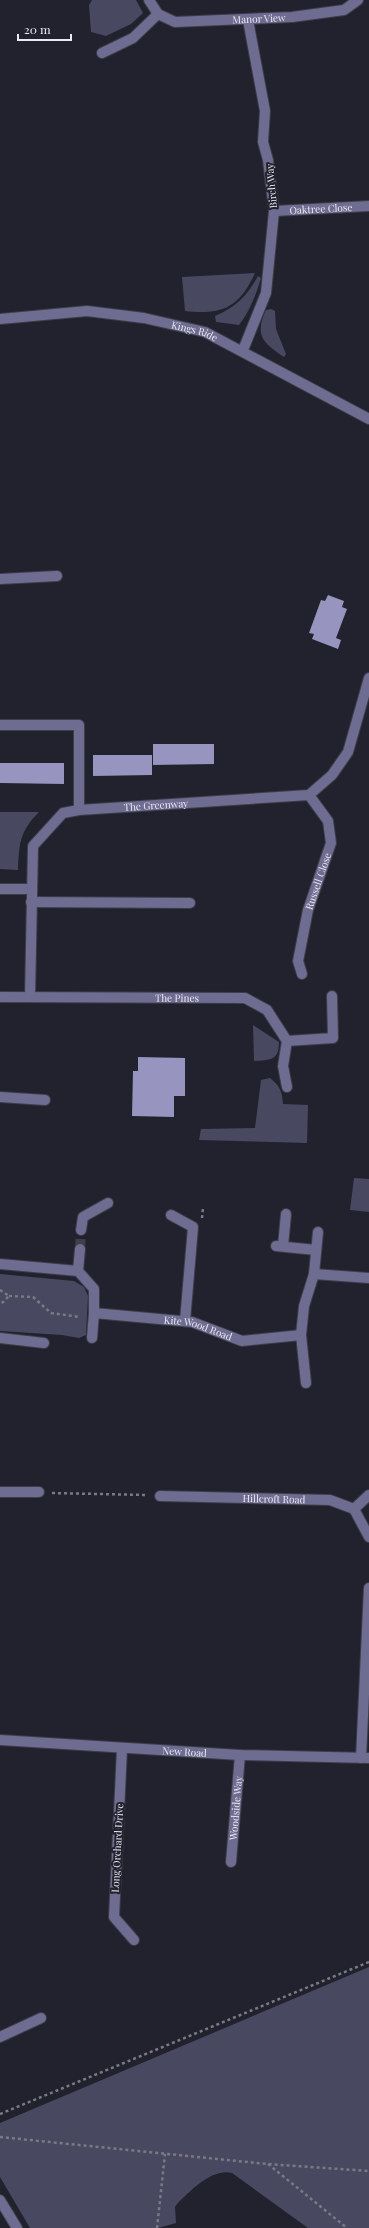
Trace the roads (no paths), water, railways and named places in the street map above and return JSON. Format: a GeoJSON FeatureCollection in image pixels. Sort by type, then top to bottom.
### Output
{"type":"FeatureCollection","features":[{"type":"Feature","properties":{"kind":"street"},"geometry":{"type":"LineString","coordinates":[[102,53],[133,38],[158,14],[149,0]]}},
{"type":"Feature","properties":{"kind":"street","name":"Manor View"},"geometry":{"type":"LineString","coordinates":[[158,14],[176,22],[292,17],[344,10],[358,0]]}},
{"type":"Feature","properties":{"kind":"street","name":"Birch Way"},"geometry":{"type":"LineString","coordinates":[[243,350],[266,293],[274,211],[268,160],[263,142],[265,111],[248,20]]}},
{"type":"Feature","properties":{"kind":"street","name":"Oaktree Close"},"geometry":{"type":"LineString","coordinates":[[274,211],[369,206]]}},
{"type":"Feature","properties":{"kind":"street","name":"Kings Ride"},"geometry":{"type":"LineString","coordinates":[[0,319],[87,312],[144,318],[205,332],[243,350],[369,419]]}},
{"type":"Feature","properties":{"kind":"street"},"geometry":{"type":"LineString","coordinates":[[0,579],[57,576]]}},
{"type":"Feature","properties":{"kind":"street"},"geometry":{"type":"LineString","coordinates":[[309,795],[332,775],[348,752],[369,678]]}},
{"type":"Feature","properties":{"kind":"street"},"geometry":{"type":"LineString","coordinates":[[0,725],[79,725],[79,810]]}},
{"type":"Feature","properties":{"kind":"street","name":"The Greenway"},"geometry":{"type":"LineString","coordinates":[[30,997],[33,846],[63,813],[79,810],[309,795]]}},
{"type":"Feature","properties":{"kind":"street","name":"Russell Close"},"geometry":{"type":"LineString","coordinates":[[302,974],[298,962],[308,910],[331,843],[328,822],[309,795]]}},
{"type":"Feature","properties":{"kind":"street"},"geometry":{"type":"LineString","coordinates":[[0,889],[32,889]]}},
{"type":"Feature","properties":{"kind":"street"},"geometry":{"type":"LineString","coordinates":[[32,902],[190,903]]}},
{"type":"Feature","properties":{"kind":"street"},"geometry":{"type":"LineString","coordinates":[[287,1088],[283,1066],[287,1041],[333,1038],[332,996]]}},
{"type":"Feature","properties":{"kind":"street","name":"The Pines"},"geometry":{"type":"LineString","coordinates":[[0,997],[245,998],[267,1010],[287,1041]]}},
{"type":"Feature","properties":{"kind":"street"},"geometry":{"type":"LineString","coordinates":[[0,1097],[45,1100]]}},
{"type":"Feature","properties":{"kind":"street"},"geometry":{"type":"LineString","coordinates":[[81,1230],[83,1217],[108,1203]]}},
{"type":"Feature","properties":{"kind":"street"},"geometry":{"type":"LineString","coordinates":[[286,1214],[280,1246],[316,1250]]}},
{"type":"Feature","properties":{"kind":"street"},"geometry":{"type":"LineString","coordinates":[[171,1215],[193,1227],[185,1321]]}},
{"type":"Feature","properties":{"kind":"street"},"geometry":{"type":"LineString","coordinates":[[306,1383],[301,1335],[304,1306],[314,1274],[318,1232]]}},
{"type":"Feature","properties":{"kind":"street"},"geometry":{"type":"LineString","coordinates":[[78,1271],[80,1249]]}},
{"type":"Feature","properties":{"kind":"street"},"geometry":{"type":"LineString","coordinates":[[0,1264],[78,1271],[94,1289],[92,1338]]}},
{"type":"Feature","properties":{"kind":"street"},"geometry":{"type":"LineString","coordinates":[[314,1274],[369,1278]]}},
{"type":"Feature","properties":{"kind":"street","name":"Kite Wood Road"},"geometry":{"type":"LineString","coordinates":[[94,1313],[185,1321],[242,1341],[301,1335]]}},
{"type":"Feature","properties":{"kind":"street"},"geometry":{"type":"LineString","coordinates":[[0,1338],[44,1343]]}},
{"type":"Feature","properties":{"kind":"street"},"geometry":{"type":"LineString","coordinates":[[0,1492],[39,1492]]}},
{"type":"Feature","properties":{"kind":"street"},"geometry":{"type":"LineString","coordinates":[[369,1495],[354,1509],[369,1537]]}},
{"type":"Feature","properties":{"kind":"street","name":"Hillcroft Road"},"geometry":{"type":"LineString","coordinates":[[160,1496],[330,1500],[354,1509]]}},
{"type":"Feature","properties":{"kind":"street"},"geometry":{"type":"LineString","coordinates":[[365,1758],[369,1588]]}},
{"type":"Feature","properties":{"kind":"street","name":"New Road"},"geometry":{"type":"LineString","coordinates":[[0,1740],[122,1749],[240,1755],[365,1758]]}},
{"type":"Feature","properties":{"kind":"street","name":"Long Orchard Drive"},"geometry":{"type":"LineString","coordinates":[[122,1749],[114,1917],[134,1940]]}},
{"type":"Feature","properties":{"kind":"street","name":"Woodside Way"},"geometry":{"type":"LineString","coordinates":[[231,1862],[240,1755]]}},
{"type":"Feature","properties":{"kind":"street"},"geometry":{"type":"LineString","coordinates":[[0,2037],[41,2018]]}},
{"type":"Feature","properties":{"kind":"street"},"geometry":{"type":"LineString","coordinates":[[0,2201],[18,2228]]}},
{"type":"Feature","properties":{"kind":"tunnel"},"geometry":{"type":"LineString","coordinates":[[80,1249],[81,1230]]}}]}
